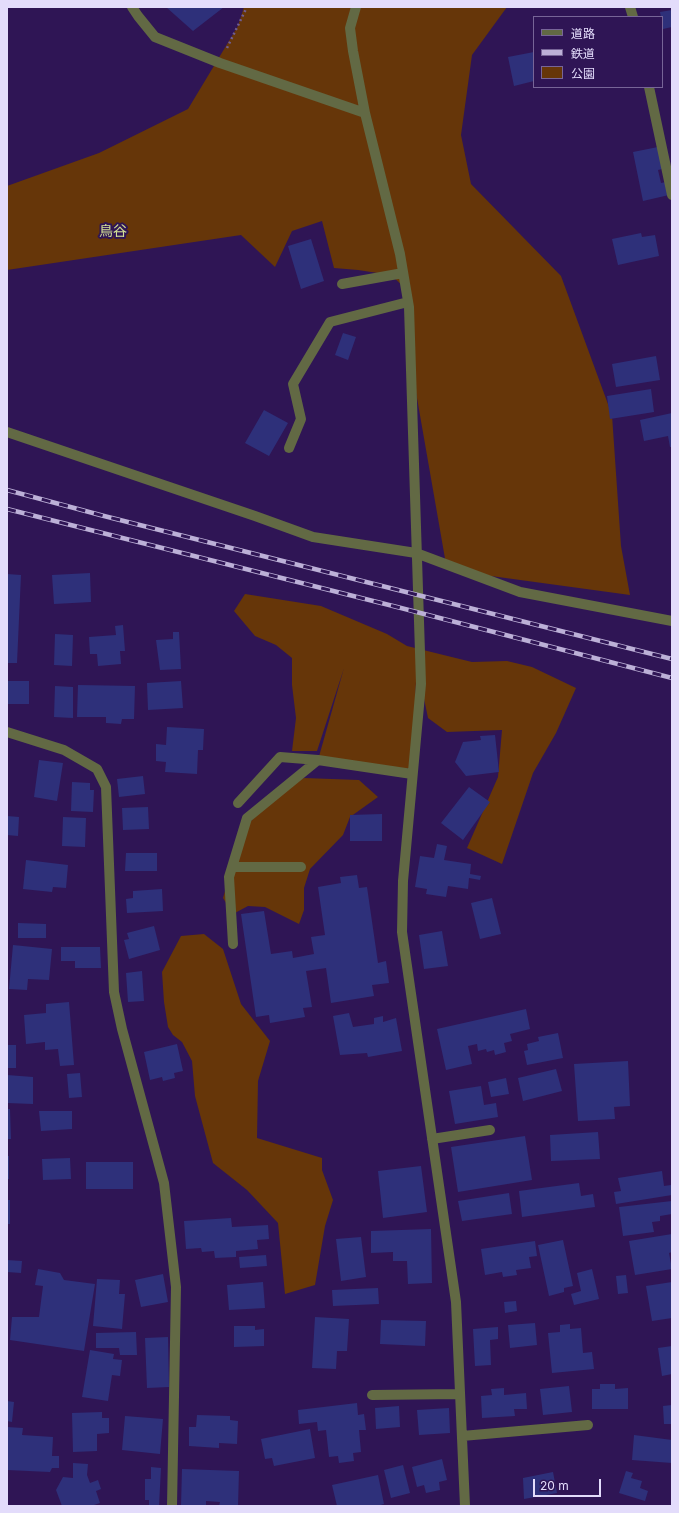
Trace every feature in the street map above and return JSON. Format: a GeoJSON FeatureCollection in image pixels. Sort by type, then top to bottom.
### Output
{"type":"FeatureCollection","features":[{"type":"Feature","properties":{"kind":"street"},"geometry":{"type":"LineString","coordinates":[[132,7],[155,37],[220,63],[365,113]]}},
{"type":"Feature","properties":{"kind":"street"},"geometry":{"type":"LineString","coordinates":[[356,7],[350,28],[353,51],[365,113],[400,254],[408,302],[421,684],[403,881],[402,932],[456,1302],[465,1506]]}},
{"type":"Feature","properties":{"kind":"street"},"geometry":{"type":"LineString","coordinates":[[649,88],[672,194]]}},
{"type":"Feature","properties":{"kind":"street"},"geometry":{"type":"LineString","coordinates":[[342,284],[404,273]]}},
{"type":"Feature","properties":{"kind":"street"},"geometry":{"type":"LineString","coordinates":[[289,448],[301,419],[293,384],[330,322],[408,302]]}},
{"type":"Feature","properties":{"kind":"street"},"geometry":{"type":"LineString","coordinates":[[7,432],[313,537],[416,552],[520,592],[672,621]]}},
{"type":"Feature","properties":{"kind":"street"},"geometry":{"type":"LineString","coordinates":[[7,732],[64,750],[97,769],[106,787],[114,992],[122,1029],[164,1183],[176,1287],[172,1506]]}},
{"type":"Feature","properties":{"kind":"street"},"geometry":{"type":"LineString","coordinates":[[238,803],[280,757],[318,760],[412,774]]}},
{"type":"Feature","properties":{"kind":"street"},"geometry":{"type":"LineString","coordinates":[[232,944],[229,877],[247,818],[318,760]]}},
{"type":"Feature","properties":{"kind":"street"},"geometry":{"type":"LineString","coordinates":[[232,867],[301,868]]}},
{"type":"Feature","properties":{"kind":"street"},"geometry":{"type":"LineString","coordinates":[[432,1139],[490,1130]]}},
{"type":"Feature","properties":{"kind":"street"},"geometry":{"type":"LineString","coordinates":[[372,1395],[460,1394]]}},
{"type":"Feature","properties":{"kind":"street"},"geometry":{"type":"LineString","coordinates":[[462,1436],[588,1425]]}},
{"type":"Feature","properties":{"kind":"path"},"geometry":{"type":"LineString","coordinates":[[220,63],[247,7]]}},
{"type":"Feature","properties":{"kind":"green space"},"geometry":{"type":"Polygon","coordinates":[[[244,7],[507,7],[472,55],[461,135],[471,184],[561,276],[612,415],[621,546],[630,595],[447,570],[410,358],[406,289],[391,275],[334,268],[322,221],[292,231],[275,267],[241,235],[7,270],[7,186],[99,153],[188,109],[238,26],[244,7]]]}},
{"type":"Feature","properties":{"kind":"green space"},"geometry":{"type":"Polygon","coordinates":[[[245,594],[321,606],[387,634],[407,646],[472,662],[507,661],[532,667],[576,688],[556,733],[533,773],[502,864],[467,848],[498,777],[502,730],[447,732],[428,718],[421,684],[416,681],[413,769],[318,760],[344,668],[317,751],[292,751],[296,718],[292,685],[292,658],[276,645],[255,636],[234,611],[245,594]]]}},
{"type":"Feature","properties":{"kind":"green space"},"geometry":{"type":"Polygon","coordinates":[[[304,778],[359,780],[378,797],[350,817],[343,835],[310,869],[304,888],[304,910],[299,924],[265,907],[248,906],[233,914],[223,898],[232,867],[249,823],[282,789],[304,778]]]}},
{"type":"Feature","properties":{"kind":"green space"},"geometry":{"type":"Polygon","coordinates":[[[204,934],[223,949],[241,1004],[270,1041],[258,1081],[257,1138],[322,1158],[322,1170],[333,1200],[325,1226],[315,1285],[285,1294],[278,1223],[247,1190],[213,1163],[195,1096],[192,1061],[182,1042],[173,1035],[168,1027],[164,1002],[162,972],[181,936],[204,934]]]}},
{"type":"Feature","properties":{"kind":"building"},"geometry":{"type":"Polygon","coordinates":[[[166,7],[224,7],[193,31],[166,7]]]}},
{"type":"Feature","properties":{"kind":"building"},"geometry":{"type":"Polygon","coordinates":[[[672,10],[672,27],[663,29],[663,16],[661,16],[660,12],[672,10]]]}},
{"type":"Feature","properties":{"kind":"building"},"geometry":{"type":"Polygon","coordinates":[[[533,52],[533,81],[514,86],[508,57],[533,52]]]}},
{"type":"Feature","properties":{"kind":"building"},"geometry":{"type":"Polygon","coordinates":[[[658,147],[662,169],[658,170],[661,183],[666,182],[669,195],[643,201],[633,152],[658,147]]]}},
{"type":"Feature","properties":{"kind":"building"},"geometry":{"type":"Polygon","coordinates":[[[641,233],[642,237],[655,235],[659,256],[618,265],[612,239],[641,233]]]}},
{"type":"Feature","properties":{"kind":"building"},"geometry":{"type":"Polygon","coordinates":[[[311,239],[324,281],[301,289],[288,246],[311,239]]]}},
{"type":"Feature","properties":{"kind":"building"},"geometry":{"type":"Polygon","coordinates":[[[343,333],[356,337],[348,360],[335,355],[343,333]]]}},
{"type":"Feature","properties":{"kind":"building"},"geometry":{"type":"Polygon","coordinates":[[[656,356],[660,380],[616,387],[612,364],[656,356]]]}},
{"type":"Feature","properties":{"kind":"building"},"geometry":{"type":"Polygon","coordinates":[[[651,389],[654,412],[610,419],[607,396],[651,389]]]}},
{"type":"Feature","properties":{"kind":"building"},"geometry":{"type":"Polygon","coordinates":[[[264,410],[288,423],[269,456],[245,443],[264,410]]]}},
{"type":"Feature","properties":{"kind":"building"},"geometry":{"type":"Polygon","coordinates":[[[672,413],[672,447],[670,447],[668,436],[644,441],[640,420],[672,413]]]}},
{"type":"Feature","properties":{"kind":"building"},"geometry":{"type":"Polygon","coordinates":[[[90,573],[91,602],[54,604],[52,575],[90,573]]]}},
{"type":"Feature","properties":{"kind":"building"},"geometry":{"type":"Polygon","coordinates":[[[7,574],[21,575],[17,663],[7,663],[7,574]]]}},
{"type":"Feature","properties":{"kind":"building"},"geometry":{"type":"Polygon","coordinates":[[[123,625],[125,651],[120,651],[121,664],[98,666],[97,654],[90,654],[89,637],[116,635],[115,626],[123,625]]]}},
{"type":"Feature","properties":{"kind":"building"},"geometry":{"type":"Polygon","coordinates":[[[173,632],[179,632],[181,669],[160,670],[156,640],[173,639],[173,632]]]}},
{"type":"Feature","properties":{"kind":"building"},"geometry":{"type":"Polygon","coordinates":[[[55,634],[73,635],[72,666],[54,665],[55,634]]]}},
{"type":"Feature","properties":{"kind":"building"},"geometry":{"type":"Polygon","coordinates":[[[7,681],[29,681],[29,704],[7,704],[7,681]]]}},
{"type":"Feature","properties":{"kind":"building"},"geometry":{"type":"Polygon","coordinates":[[[181,681],[183,708],[148,710],[147,683],[181,681]]]}},
{"type":"Feature","properties":{"kind":"building"},"geometry":{"type":"Polygon","coordinates":[[[78,685],[135,686],[134,719],[122,719],[121,724],[106,723],[106,717],[77,717],[78,685]]]}},
{"type":"Feature","properties":{"kind":"building"},"geometry":{"type":"Polygon","coordinates":[[[55,686],[73,687],[73,718],[54,717],[55,686]]]}},
{"type":"Feature","properties":{"kind":"building"},"geometry":{"type":"Polygon","coordinates":[[[167,727],[204,729],[203,750],[198,750],[197,774],[165,772],[166,762],[156,761],[156,744],[166,745],[167,727]]]}},
{"type":"Feature","properties":{"kind":"building"},"geometry":{"type":"Polygon","coordinates":[[[495,735],[499,772],[466,776],[455,762],[463,742],[481,740],[480,736],[495,735]]]}},
{"type":"Feature","properties":{"kind":"building"},"geometry":{"type":"Polygon","coordinates":[[[39,760],[63,763],[57,801],[34,797],[39,760]]]}},
{"type":"Feature","properties":{"kind":"building"},"geometry":{"type":"Polygon","coordinates":[[[143,776],[145,794],[119,797],[117,779],[143,776]]]}},
{"type":"Feature","properties":{"kind":"building"},"geometry":{"type":"Polygon","coordinates":[[[72,782],[90,783],[90,790],[94,790],[93,812],[71,811],[72,782]]]}},
{"type":"Feature","properties":{"kind":"building"},"geometry":{"type":"Polygon","coordinates":[[[469,787],[490,802],[463,840],[441,823],[469,787]]]}},
{"type":"Feature","properties":{"kind":"building"},"geometry":{"type":"Polygon","coordinates":[[[148,807],[149,829],[123,830],[122,808],[148,807]]]}},
{"type":"Feature","properties":{"kind":"building"},"geometry":{"type":"Polygon","coordinates":[[[382,814],[382,841],[350,841],[350,815],[382,814]]]}},
{"type":"Feature","properties":{"kind":"building"},"geometry":{"type":"Polygon","coordinates":[[[7,816],[19,817],[18,836],[7,835],[7,816]]]}},
{"type":"Feature","properties":{"kind":"building"},"geometry":{"type":"Polygon","coordinates":[[[63,817],[86,818],[85,847],[62,846],[63,817]]]}},
{"type":"Feature","properties":{"kind":"building"},"geometry":{"type":"Polygon","coordinates":[[[437,844],[447,846],[444,860],[471,864],[470,874],[481,876],[480,880],[469,878],[468,889],[448,886],[446,897],[426,894],[427,889],[415,887],[420,856],[434,858],[437,844]]]}},
{"type":"Feature","properties":{"kind":"building"},"geometry":{"type":"Polygon","coordinates":[[[126,853],[157,853],[157,871],[125,871],[126,853]]]}},
{"type":"Feature","properties":{"kind":"building"},"geometry":{"type":"Polygon","coordinates":[[[26,860],[68,865],[66,888],[53,887],[52,892],[23,889],[26,860]]]}},
{"type":"Feature","properties":{"kind":"building"},"geometry":{"type":"Polygon","coordinates":[[[357,875],[359,888],[367,887],[378,963],[386,961],[389,983],[372,985],[374,996],[331,1003],[326,968],[306,971],[312,1007],[303,1008],[305,1017],[270,1023],[269,1015],[256,1017],[241,914],[264,911],[271,954],[292,951],[293,958],[314,954],[311,937],[325,935],[318,887],[341,883],[340,877],[357,875]]]}},
{"type":"Feature","properties":{"kind":"building"},"geometry":{"type":"Polygon","coordinates":[[[162,889],[163,911],[127,913],[126,899],[133,898],[133,891],[162,889]]]}},
{"type":"Feature","properties":{"kind":"building"},"geometry":{"type":"Polygon","coordinates":[[[492,898],[501,934],[480,939],[471,903],[492,898]]]}},
{"type":"Feature","properties":{"kind":"building"},"geometry":{"type":"Polygon","coordinates":[[[18,923],[46,924],[46,938],[18,938],[18,923]]]}},
{"type":"Feature","properties":{"kind":"building"},"geometry":{"type":"Polygon","coordinates":[[[154,926],[160,950],[129,959],[124,940],[129,939],[127,933],[154,926]]]}},
{"type":"Feature","properties":{"kind":"building"},"geometry":{"type":"Polygon","coordinates":[[[442,931],[448,966],[424,969],[419,935],[442,931]]]}},
{"type":"Feature","properties":{"kind":"building"},"geometry":{"type":"Polygon","coordinates":[[[13,945],[52,949],[49,980],[28,979],[27,990],[9,989],[13,945]]]}},
{"type":"Feature","properties":{"kind":"building"},"geometry":{"type":"Polygon","coordinates":[[[61,947],[100,947],[101,968],[75,968],[75,961],[61,961],[61,947]]]}},
{"type":"Feature","properties":{"kind":"building"},"geometry":{"type":"Polygon","coordinates":[[[142,971],[144,1001],[128,1002],[126,973],[142,971]]]}},
{"type":"Feature","properties":{"kind":"building"},"geometry":{"type":"Polygon","coordinates":[[[69,1002],[74,1065],[60,1066],[58,1049],[45,1050],[45,1042],[26,1044],[24,1015],[46,1013],[46,1004],[69,1002]]]}},
{"type":"Feature","properties":{"kind":"building"},"geometry":{"type":"Polygon","coordinates":[[[526,1009],[530,1029],[510,1034],[512,1041],[504,1043],[506,1052],[495,1055],[494,1050],[487,1052],[486,1049],[478,1051],[477,1044],[468,1046],[472,1064],[446,1070],[437,1029],[526,1009]]]}},
{"type":"Feature","properties":{"kind":"building"},"geometry":{"type":"Polygon","coordinates":[[[349,1013],[353,1027],[374,1024],[374,1018],[383,1016],[383,1022],[396,1018],[402,1051],[368,1057],[367,1053],[340,1055],[333,1016],[349,1013]]]}},
{"type":"Feature","properties":{"kind":"building"},"geometry":{"type":"Polygon","coordinates":[[[558,1033],[563,1058],[527,1065],[524,1051],[528,1050],[527,1044],[539,1041],[538,1037],[558,1033]]]}},
{"type":"Feature","properties":{"kind":"building"},"geometry":{"type":"Polygon","coordinates":[[[177,1044],[183,1071],[174,1073],[175,1078],[163,1081],[162,1077],[150,1080],[144,1052],[177,1044]]]}},
{"type":"Feature","properties":{"kind":"building"},"geometry":{"type":"Polygon","coordinates":[[[7,1045],[16,1045],[16,1068],[7,1068],[7,1045]]]}},
{"type":"Feature","properties":{"kind":"building"},"geometry":{"type":"Polygon","coordinates":[[[628,1061],[630,1106],[614,1107],[615,1119],[578,1121],[574,1064],[628,1061]]]}},
{"type":"Feature","properties":{"kind":"building"},"geometry":{"type":"Polygon","coordinates":[[[556,1069],[562,1091],[523,1101],[518,1078],[556,1069]]]}},
{"type":"Feature","properties":{"kind":"building"},"geometry":{"type":"Polygon","coordinates":[[[80,1073],[82,1097],[69,1098],[67,1074],[80,1073]]]}},
{"type":"Feature","properties":{"kind":"building"},"geometry":{"type":"Polygon","coordinates":[[[7,1075],[33,1077],[33,1104],[7,1103],[7,1075]]]}},
{"type":"Feature","properties":{"kind":"building"},"geometry":{"type":"Polygon","coordinates":[[[506,1078],[509,1094],[491,1097],[488,1082],[506,1078]]]}},
{"type":"Feature","properties":{"kind":"building"},"geometry":{"type":"Polygon","coordinates":[[[481,1086],[484,1105],[496,1103],[498,1117],[455,1124],[449,1091],[481,1086]]]}},
{"type":"Feature","properties":{"kind":"building"},"geometry":{"type":"Polygon","coordinates":[[[7,1109],[10,1109],[11,1139],[7,1139],[7,1109]]]}},
{"type":"Feature","properties":{"kind":"building"},"geometry":{"type":"Polygon","coordinates":[[[39,1111],[72,1111],[72,1129],[41,1131],[39,1111]]]}},
{"type":"Feature","properties":{"kind":"building"},"geometry":{"type":"Polygon","coordinates":[[[598,1132],[600,1159],[551,1161],[550,1135],[598,1132]]]}},
{"type":"Feature","properties":{"kind":"building"},"geometry":{"type":"Polygon","coordinates":[[[525,1136],[532,1180],[458,1192],[451,1147],[525,1136]]]}},
{"type":"Feature","properties":{"kind":"building"},"geometry":{"type":"Polygon","coordinates":[[[7,1156],[9,1156],[9,1179],[7,1179],[7,1156]]]}},
{"type":"Feature","properties":{"kind":"building"},"geometry":{"type":"Polygon","coordinates":[[[70,1158],[71,1179],[43,1180],[42,1159],[70,1158]]]}},
{"type":"Feature","properties":{"kind":"building"},"geometry":{"type":"Polygon","coordinates":[[[86,1162],[133,1162],[133,1189],[86,1189],[86,1162]]]}},
{"type":"Feature","properties":{"kind":"building"},"geometry":{"type":"Polygon","coordinates":[[[421,1166],[427,1212],[383,1218],[378,1171],[421,1166]]]}},
{"type":"Feature","properties":{"kind":"building"},"geometry":{"type":"Polygon","coordinates":[[[662,1171],[664,1186],[671,1185],[672,1195],[616,1204],[614,1192],[621,1191],[618,1178],[662,1171]]]}},
{"type":"Feature","properties":{"kind":"building"},"geometry":{"type":"Polygon","coordinates":[[[579,1183],[581,1196],[593,1194],[595,1207],[522,1217],[519,1191],[579,1183]]]}},
{"type":"Feature","properties":{"kind":"building"},"geometry":{"type":"Polygon","coordinates":[[[509,1193],[512,1214],[462,1221],[458,1201],[509,1193]]]}},
{"type":"Feature","properties":{"kind":"building"},"geometry":{"type":"Polygon","coordinates":[[[7,1200],[10,1200],[10,1224],[7,1224],[7,1200]]]}},
{"type":"Feature","properties":{"kind":"building"},"geometry":{"type":"Polygon","coordinates":[[[672,1201],[672,1214],[660,1216],[660,1221],[652,1222],[654,1232],[623,1236],[619,1207],[672,1201]]]}},
{"type":"Feature","properties":{"kind":"building"},"geometry":{"type":"Polygon","coordinates":[[[231,1218],[232,1227],[268,1225],[269,1239],[257,1240],[258,1249],[236,1251],[236,1257],[215,1258],[214,1251],[202,1252],[201,1248],[186,1249],[184,1221],[231,1218]]]}},
{"type":"Feature","properties":{"kind":"building"},"geometry":{"type":"Polygon","coordinates":[[[431,1229],[432,1283],[408,1284],[407,1261],[393,1261],[393,1252],[371,1253],[371,1231],[431,1229]]]}},
{"type":"Feature","properties":{"kind":"building"},"geometry":{"type":"Polygon","coordinates":[[[672,1234],[672,1252],[669,1253],[672,1269],[635,1275],[629,1241],[672,1234]]]}},
{"type":"Feature","properties":{"kind":"building"},"geometry":{"type":"Polygon","coordinates":[[[361,1237],[366,1277],[341,1281],[336,1239],[361,1237]]]}},
{"type":"Feature","properties":{"kind":"building"},"geometry":{"type":"Polygon","coordinates":[[[563,1240],[573,1286],[564,1288],[564,1292],[549,1296],[538,1245],[563,1240]]]}},
{"type":"Feature","properties":{"kind":"building"},"geometry":{"type":"Polygon","coordinates":[[[535,1241],[537,1256],[529,1257],[531,1268],[516,1270],[517,1275],[503,1277],[502,1272],[485,1275],[481,1249],[535,1241]]]}},
{"type":"Feature","properties":{"kind":"building"},"geometry":{"type":"Polygon","coordinates":[[[266,1255],[267,1266],[240,1268],[239,1257],[266,1255]]]}},
{"type":"Feature","properties":{"kind":"building"},"geometry":{"type":"Polygon","coordinates":[[[7,1260],[22,1261],[21,1273],[7,1272],[7,1260]]]}},
{"type":"Feature","properties":{"kind":"building"},"geometry":{"type":"Polygon","coordinates":[[[38,1269],[60,1273],[64,1280],[95,1284],[84,1351],[10,1340],[12,1317],[39,1317],[43,1286],[35,1285],[38,1269]]]}},
{"type":"Feature","properties":{"kind":"building"},"geometry":{"type":"Polygon","coordinates":[[[592,1269],[599,1299],[574,1305],[571,1294],[581,1291],[577,1273],[592,1269]]]}},
{"type":"Feature","properties":{"kind":"building"},"geometry":{"type":"Polygon","coordinates":[[[163,1274],[168,1302],[141,1307],[135,1280],[163,1274]]]}},
{"type":"Feature","properties":{"kind":"building"},"geometry":{"type":"Polygon","coordinates":[[[626,1275],[628,1293],[618,1294],[616,1276],[626,1275]]]}},
{"type":"Feature","properties":{"kind":"building"},"geometry":{"type":"Polygon","coordinates":[[[97,1279],[120,1280],[119,1294],[125,1294],[122,1329],[93,1326],[97,1279]]]}},
{"type":"Feature","properties":{"kind":"building"},"geometry":{"type":"Polygon","coordinates":[[[263,1282],[265,1308],[229,1310],[227,1285],[263,1282]]]}},
{"type":"Feature","properties":{"kind":"building"},"geometry":{"type":"Polygon","coordinates":[[[672,1282],[672,1318],[652,1321],[646,1286],[672,1282]]]}},
{"type":"Feature","properties":{"kind":"building"},"geometry":{"type":"Polygon","coordinates":[[[378,1288],[379,1304],[333,1306],[332,1290],[378,1288]]]}},
{"type":"Feature","properties":{"kind":"building"},"geometry":{"type":"Polygon","coordinates":[[[516,1301],[517,1311],[505,1313],[504,1302],[516,1301]]]}},
{"type":"Feature","properties":{"kind":"building"},"geometry":{"type":"Polygon","coordinates":[[[315,1317],[349,1319],[347,1351],[337,1351],[336,1369],[312,1368],[315,1317]]]}},
{"type":"Feature","properties":{"kind":"building"},"geometry":{"type":"Polygon","coordinates":[[[381,1320],[426,1321],[425,1346],[380,1344],[381,1320]]]}},
{"type":"Feature","properties":{"kind":"building"},"geometry":{"type":"Polygon","coordinates":[[[535,1323],[537,1345],[510,1348],[508,1325],[535,1323]]]}},
{"type":"Feature","properties":{"kind":"building"},"geometry":{"type":"Polygon","coordinates":[[[570,1324],[570,1329],[581,1328],[583,1353],[592,1352],[594,1369],[552,1373],[548,1333],[560,1332],[560,1325],[570,1324]]]}},
{"type":"Feature","properties":{"kind":"building"},"geometry":{"type":"Polygon","coordinates":[[[234,1326],[255,1326],[255,1330],[264,1329],[264,1346],[234,1347],[234,1326]]]}},
{"type":"Feature","properties":{"kind":"building"},"geometry":{"type":"Polygon","coordinates":[[[498,1327],[498,1339],[490,1340],[491,1365],[475,1366],[473,1329],[498,1327]]]}},
{"type":"Feature","properties":{"kind":"building"},"geometry":{"type":"Polygon","coordinates":[[[136,1332],[137,1355],[120,1355],[119,1348],[96,1348],[96,1333],[136,1332]]]}},
{"type":"Feature","properties":{"kind":"building"},"geometry":{"type":"Polygon","coordinates":[[[168,1337],[169,1387],[147,1388],[145,1338],[168,1337]]]}},
{"type":"Feature","properties":{"kind":"building"},"geometry":{"type":"Polygon","coordinates":[[[672,1346],[672,1374],[662,1376],[658,1348],[672,1346]]]}},
{"type":"Feature","properties":{"kind":"building"},"geometry":{"type":"Polygon","coordinates":[[[90,1350],[114,1354],[113,1359],[122,1360],[120,1376],[112,1375],[108,1401],[82,1397],[90,1350]]]}},
{"type":"Feature","properties":{"kind":"building"},"geometry":{"type":"Polygon","coordinates":[[[600,1384],[615,1384],[615,1389],[628,1388],[628,1409],[592,1409],[592,1389],[600,1389],[600,1384]]]}},
{"type":"Feature","properties":{"kind":"building"},"geometry":{"type":"Polygon","coordinates":[[[569,1386],[572,1412],[543,1415],[540,1389],[569,1386]]]}},
{"type":"Feature","properties":{"kind":"building"},"geometry":{"type":"Polygon","coordinates":[[[504,1388],[504,1395],[526,1393],[527,1409],[514,1409],[515,1416],[482,1418],[481,1396],[492,1395],[491,1389],[504,1388]]]}},
{"type":"Feature","properties":{"kind":"building"},"geometry":{"type":"Polygon","coordinates":[[[7,1401],[14,1402],[12,1422],[7,1421],[7,1401]]]}},
{"type":"Feature","properties":{"kind":"building"},"geometry":{"type":"Polygon","coordinates":[[[357,1403],[358,1415],[364,1414],[366,1430],[359,1430],[361,1452],[353,1453],[354,1461],[339,1463],[338,1456],[329,1457],[326,1430],[318,1431],[317,1422],[299,1424],[298,1410],[357,1403]]]}},
{"type":"Feature","properties":{"kind":"building"},"geometry":{"type":"Polygon","coordinates":[[[672,1405],[672,1424],[664,1424],[663,1406],[672,1405]]]}},
{"type":"Feature","properties":{"kind":"building"},"geometry":{"type":"Polygon","coordinates":[[[399,1406],[400,1427],[376,1429],[375,1408],[399,1406]]]}},
{"type":"Feature","properties":{"kind":"building"},"geometry":{"type":"Polygon","coordinates":[[[449,1408],[450,1433],[419,1435],[417,1410],[449,1408]]]}},
{"type":"Feature","properties":{"kind":"building"},"geometry":{"type":"Polygon","coordinates":[[[102,1412],[102,1418],[109,1418],[109,1433],[97,1434],[97,1451],[73,1452],[72,1413],[102,1412]]]}},
{"type":"Feature","properties":{"kind":"building"},"geometry":{"type":"Polygon","coordinates":[[[197,1415],[230,1416],[230,1420],[238,1421],[237,1444],[219,1443],[219,1448],[189,1446],[189,1427],[196,1427],[197,1415]]]}},
{"type":"Feature","properties":{"kind":"building"},"geometry":{"type":"Polygon","coordinates":[[[125,1416],[163,1419],[160,1454],[122,1450],[125,1416]]]}},
{"type":"Feature","properties":{"kind":"building"},"geometry":{"type":"Polygon","coordinates":[[[7,1427],[23,1428],[22,1435],[53,1437],[52,1456],[59,1456],[59,1468],[52,1468],[50,1472],[7,1470],[7,1427]]]}},
{"type":"Feature","properties":{"kind":"building"},"geometry":{"type":"Polygon","coordinates":[[[310,1429],[315,1458],[274,1466],[272,1458],[265,1459],[261,1439],[310,1429]]]}},
{"type":"Feature","properties":{"kind":"building"},"geometry":{"type":"Polygon","coordinates":[[[634,1435],[672,1440],[672,1463],[632,1460],[634,1435]]]}},
{"type":"Feature","properties":{"kind":"building"},"geometry":{"type":"Polygon","coordinates":[[[442,1459],[447,1480],[439,1482],[440,1490],[426,1493],[424,1485],[417,1487],[412,1467],[442,1459]]]}},
{"type":"Feature","properties":{"kind":"building"},"geometry":{"type":"Polygon","coordinates":[[[73,1463],[88,1464],[87,1475],[90,1483],[98,1480],[101,1489],[96,1491],[100,1503],[94,1505],[95,1506],[62,1506],[56,1490],[63,1477],[73,1478],[73,1463]]]}},
{"type":"Feature","properties":{"kind":"building"},"geometry":{"type":"Polygon","coordinates":[[[403,1465],[410,1493],[391,1498],[384,1470],[403,1465]]]}},
{"type":"Feature","properties":{"kind":"building"},"geometry":{"type":"Polygon","coordinates":[[[151,1467],[161,1468],[159,1506],[149,1506],[149,1500],[145,1500],[145,1479],[151,1479],[151,1467]]]}},
{"type":"Feature","properties":{"kind":"building"},"geometry":{"type":"Polygon","coordinates":[[[182,1469],[239,1471],[238,1506],[219,1506],[220,1502],[206,1501],[206,1506],[181,1506],[182,1469]]]}},
{"type":"Feature","properties":{"kind":"building"},"geometry":{"type":"Polygon","coordinates":[[[626,1471],[633,1473],[631,1478],[642,1481],[640,1488],[648,1491],[645,1501],[619,1493],[626,1471]]]}},
{"type":"Feature","properties":{"kind":"building"},"geometry":{"type":"Polygon","coordinates":[[[553,1472],[557,1493],[524,1499],[523,1478],[553,1472]]]}},
{"type":"Feature","properties":{"kind":"building"},"geometry":{"type":"Polygon","coordinates":[[[378,1475],[384,1504],[377,1506],[337,1506],[332,1485],[378,1475]]]}},
{"type":"Feature","properties":{"kind":"railway"},"geometry":{"type":"LineString","coordinates":[[7,490],[104,516],[672,659]]}},
{"type":"Feature","properties":{"kind":"railway"},"geometry":{"type":"LineString","coordinates":[[7,509],[672,678]]}},
{"type":"Feature","properties":{"kind":"district","name":"鳥谷"},"geometry":{"type":"Point","coordinates":[113,232]}}]}
